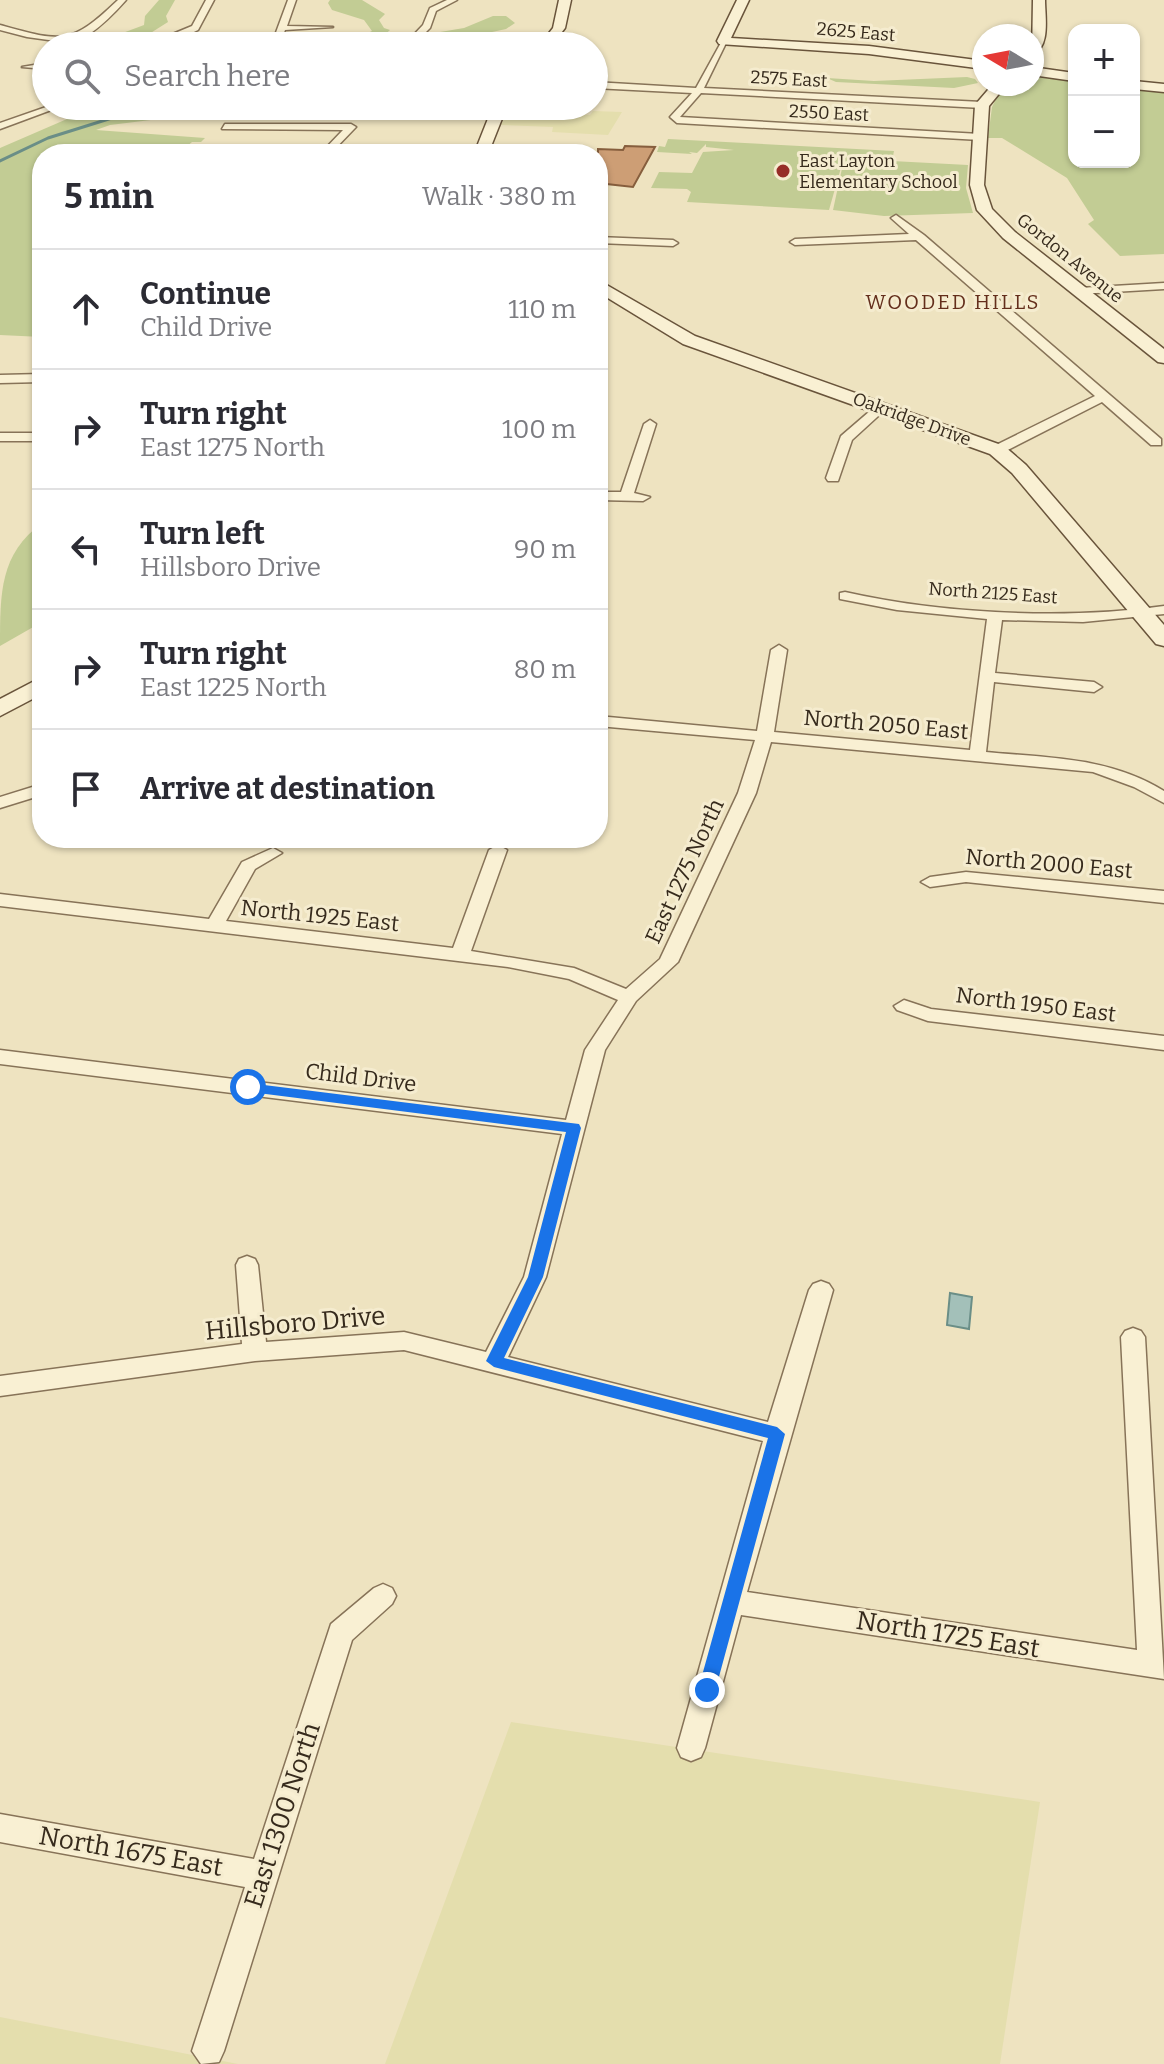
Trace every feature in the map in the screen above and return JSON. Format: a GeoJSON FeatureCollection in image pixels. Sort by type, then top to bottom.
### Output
{"type":"FeatureCollection","features":[{"type":"Feature","properties":{"kind":"street"},"geometry":{"type":"LineString","coordinates":[[84,32],[97,24],[122,0]]}},
{"type":"Feature","properties":{"kind":"street"},"geometry":{"type":"LineString","coordinates":[[185,32],[195,28],[210,0]]}},
{"type":"Feature","properties":{"kind":"street"},"geometry":{"type":"LineString","coordinates":[[281,32],[292,0]]}},
{"type":"Feature","properties":{"kind":"street"},"geometry":{"type":"LineString","coordinates":[[421,32],[433,10],[453,0]]}},
{"type":"Feature","properties":{"kind":"street"},"geometry":{"type":"LineString","coordinates":[[556,32],[565,0]]}},
{"type":"Feature","properties":{"kind":"street"},"geometry":{"type":"LineString","coordinates":[[699,90],[743,0]]}},
{"type":"Feature","properties":{"kind":"street"},"geometry":{"type":"LineString","coordinates":[[1039,0],[1040,24]]}},
{"type":"Feature","properties":{"kind":"street"},"geometry":{"type":"LineString","coordinates":[[0,27],[32,36]]}},
{"type":"Feature","properties":{"kind":"street"},"geometry":{"type":"LineString","coordinates":[[283,28],[329,27]]}},
{"type":"Feature","properties":{"kind":"street","name":"2625 East"},"geometry":{"type":"LineString","coordinates":[[723,41],[857,49],[972,63]]}},
{"type":"Feature","properties":{"kind":"street"},"geometry":{"type":"LineString","coordinates":[[26,67],[32,67]]}},
{"type":"Feature","properties":{"kind":"street"},"geometry":{"type":"LineString","coordinates":[[1044,73],[1068,76]]}},
{"type":"Feature","properties":{"kind":"street","name":"2575 East"},"geometry":{"type":"LineString","coordinates":[[608,86],[982,105]]}},
{"type":"Feature","properties":{"kind":"street"},"geometry":{"type":"LineString","coordinates":[[1140,86],[1164,88]]}},
{"type":"Feature","properties":{"kind":"street","name":"2550 East"},"geometry":{"type":"LineString","coordinates":[[699,90],[675,117],[677,120],[980,137]]}},
{"type":"Feature","properties":{"kind":"street"},"geometry":{"type":"LineString","coordinates":[[982,105],[990,96]]}},
{"type":"Feature","properties":{"kind":"street","name":"Gordon Avenue"},"geometry":{"type":"LineString","coordinates":[[982,105],[977,185],[985,210],[1009,235],[1164,358]]}},
{"type":"Feature","properties":{"kind":"street"},"geometry":{"type":"LineString","coordinates":[[0,126],[32,115]]}},
{"type":"Feature","properties":{"kind":"street"},"geometry":{"type":"LineString","coordinates":[[485,144],[494,120]]}},
{"type":"Feature","properties":{"kind":"street"},"geometry":{"type":"LineString","coordinates":[[225,127],[351,127],[335,144]]}},
{"type":"Feature","properties":{"kind":"street"},"geometry":{"type":"LineString","coordinates":[[896,218],[1156,442]]}},
{"type":"Feature","properties":{"kind":"street"},"geometry":{"type":"LineString","coordinates":[[795,242],[920,237]]}},
{"type":"Feature","properties":{"kind":"street"},"geometry":{"type":"LineString","coordinates":[[608,240],[673,243]]}},
{"type":"Feature","properties":{"kind":"street"},"geometry":{"type":"LineString","coordinates":[[1079,291],[1164,286]]}},
{"type":"Feature","properties":{"kind":"street","name":"Oakridge Drive"},"geometry":{"type":"LineString","coordinates":[[608,291],[689,340],[997,450],[1019,469],[1164,639]]}},
{"type":"Feature","properties":{"kind":"street"},"geometry":{"type":"LineString","coordinates":[[0,379],[32,378]]}},
{"type":"Feature","properties":{"kind":"street"},"geometry":{"type":"LineString","coordinates":[[997,450],[1103,397]]}},
{"type":"Feature","properties":{"kind":"street"},"geometry":{"type":"LineString","coordinates":[[833,478],[846,439],[881,408]]}},
{"type":"Feature","properties":{"kind":"street"},"geometry":{"type":"LineString","coordinates":[[626,498],[650,424]]}},
{"type":"Feature","properties":{"kind":"street"},"geometry":{"type":"LineString","coordinates":[[0,437],[32,437]]}},
{"type":"Feature","properties":{"kind":"street"},"geometry":{"type":"LineString","coordinates":[[608,497],[643,497]]}},
{"type":"Feature","properties":{"kind":"street","name":"North 2125 East"},"geometry":{"type":"LineString","coordinates":[[845,596],[874,604],[995,615],[1073,618],[1164,610]]}},
{"type":"Feature","properties":{"kind":"street"},"geometry":{"type":"LineString","coordinates":[[978,754],[980,708],[988,677],[995,615]]}},
{"type":"Feature","properties":{"kind":"street","name":"East 1275 North"},"geometry":{"type":"LineString","coordinates":[[494,1361],[535,1277],[595,1050],[629,997],[668,962],[747,793],[765,735],[779,650]]}},
{"type":"Feature","properties":{"kind":"street"},"geometry":{"type":"LineString","coordinates":[[988,677],[1094,687]]}},
{"type":"Feature","properties":{"kind":"street"},"geometry":{"type":"LineString","coordinates":[[0,709],[32,690]]}},
{"type":"Feature","properties":{"kind":"street","name":"North 2050 East"},"geometry":{"type":"LineString","coordinates":[[608,722],[1096,767],[1140,783],[1164,798]]}},
{"type":"Feature","properties":{"kind":"street"},"geometry":{"type":"LineString","coordinates":[[0,803],[32,792]]}},
{"type":"Feature","properties":{"kind":"street"},"geometry":{"type":"LineString","coordinates":[[460,955],[498,850]]}},
{"type":"Feature","properties":{"kind":"street"},"geometry":{"type":"LineString","coordinates":[[214,927],[248,866],[273,853]]}},
{"type":"Feature","properties":{"kind":"street","name":"North 2000 East"},"geometry":{"type":"LineString","coordinates":[[930,882],[966,877],[1164,897]]}},
{"type":"Feature","properties":{"kind":"street","name":"North 1925 East"},"geometry":{"type":"LineString","coordinates":[[0,900],[508,961],[574,974],[629,997]]}},
{"type":"Feature","properties":{"kind":"street","name":"North 1950 East"},"geometry":{"type":"LineString","coordinates":[[904,1006],[928,1015],[1164,1043]]}},
{"type":"Feature","properties":{"kind":"street","name":"Child Drive"},"geometry":{"type":"LineString","coordinates":[[0,1057],[574,1128]]}},
{"type":"Feature","properties":{"kind":"street"},"geometry":{"type":"LineString","coordinates":[[247,1265],[255,1352]]}},
{"type":"Feature","properties":{"kind":"street"},"geometry":{"type":"LineString","coordinates":[[691,1748],[777,1434],[821,1290]]}},
{"type":"Feature","properties":{"kind":"street"},"geometry":{"type":"LineString","coordinates":[[1133,1337],[1157,1666]]}},
{"type":"Feature","properties":{"kind":"street","name":"Hillsboro Drive"},"geometry":{"type":"LineString","coordinates":[[0,1386],[255,1352],[404,1341],[777,1434]]}},
{"type":"Feature","properties":{"kind":"street","name":"East 1300 North"},"geometry":{"type":"LineString","coordinates":[[208,2051],[341,1633],[383,1596]]}},
{"type":"Feature","properties":{"kind":"street","name":"North 1725 East"},"geometry":{"type":"LineString","coordinates":[[732,1602],[1157,1666]]}},
{"type":"Feature","properties":{"kind":"street","name":"North 1675 East"},"geometry":{"type":"LineString","coordinates":[[0,1828],[262,1875]]}},
{"type":"Feature","properties":{"kind":"shaded area"},"geometry":{"type":"Polygon","coordinates":[[[608,112],[622,112],[608,135],[552,132],[553,127],[501,125],[503,120],[608,120],[608,112]]]}},
{"type":"Feature","properties":{"kind":"shaded area"},"geometry":{"type":"Polygon","coordinates":[[[511,1722],[1040,1802],[1000,2064],[385,2064],[511,1722]]]}},
{"type":"Feature","properties":{"kind":"shaded area"},"geometry":{"type":"Polygon","coordinates":[[[0,2017],[238,2064],[0,2064],[0,2017]]]}},
{"type":"Feature","properties":{"kind":"green space"},"geometry":{"type":"Polygon","coordinates":[[[159,0],[175,0],[166,16],[168,22],[152,32],[125,32],[144,25],[145,16],[159,0]]]}},
{"type":"Feature","properties":{"kind":"green space"},"geometry":{"type":"Polygon","coordinates":[[[330,0],[362,0],[385,14],[379,20],[384,28],[390,30],[370,32],[364,20],[332,10],[328,3],[330,0]]]}},
{"type":"Feature","properties":{"kind":"green space"},"geometry":{"type":"Polygon","coordinates":[[[493,16],[506,16],[515,23],[492,32],[440,32],[464,28],[493,16]]]}},
{"type":"Feature","properties":{"kind":"green space"},"geometry":{"type":"Polygon","coordinates":[[[967,77],[972,78],[972,84],[954,88],[836,82],[827,78],[874,81],[967,77]]]}},
{"type":"Feature","properties":{"kind":"green space"},"geometry":{"type":"Polygon","coordinates":[[[1044,77],[1068,79],[1068,168],[1140,168],[1140,89],[1164,91],[1164,254],[1120,256],[1088,224],[1094,220],[1067,178],[1002,138],[988,138],[992,107],[997,97],[1044,96],[1044,77]]]}},
{"type":"Feature","properties":{"kind":"green space"},"geometry":{"type":"Polygon","coordinates":[[[65,120],[151,120],[110,125],[96,130],[205,138],[190,144],[32,144],[32,337],[0,335],[0,148],[65,120]]]}},
{"type":"Feature","properties":{"kind":"green space","name":"East Layton Elementary School"},"geometry":{"type":"Polygon","coordinates":[[[668,139],[894,151],[892,161],[968,165],[966,188],[973,213],[884,216],[833,210],[846,150],[829,210],[687,202],[691,192],[687,189],[651,188],[659,172],[692,173],[703,152],[734,150],[706,147],[706,144],[697,153],[689,152],[692,154],[657,152],[659,146],[665,147],[668,139]]]}},
{"type":"Feature","properties":{"kind":"green space"},"geometry":{"type":"Polygon","coordinates":[[[32,532],[32,628],[0,646],[5,576],[10,561],[32,532]]]}},
{"type":"Feature","properties":{"kind":"water"},"geometry":{"type":"Polygon","coordinates":[[[950,1293],[972,1297],[969,1329],[947,1325],[950,1293]]]}},
{"type":"Feature","properties":{"kind":"building"},"geometry":{"type":"Polygon","coordinates":[[[625,146],[655,147],[633,187],[608,184],[608,149],[623,150],[625,146]]]}},
{"type":"Feature","properties":{"kind":"waterway"},"geometry":{"type":"LineString","coordinates":[[35,144],[105,120]]}},
{"type":"Feature","properties":{"kind":"waterway"},"geometry":{"type":"LineString","coordinates":[[0,161],[32,146]]}},
{"type":"Feature","properties":{"kind":"place","name":"East Layton Elementary School"},"geometry":{"type":"Point","coordinates":[783,171]}},
{"type":"Feature","properties":{"kind":"district","name":"WOODED HILLS"},"geometry":{"type":"Point","coordinates":[953,302]}},
{"type":"Feature","properties":{"kind":"route"},"geometry":{"type":"LineString","coordinates":[[248,1087],[574,1128],[535,1277],[494,1361],[777,1434],[707,1690]]}}]}
